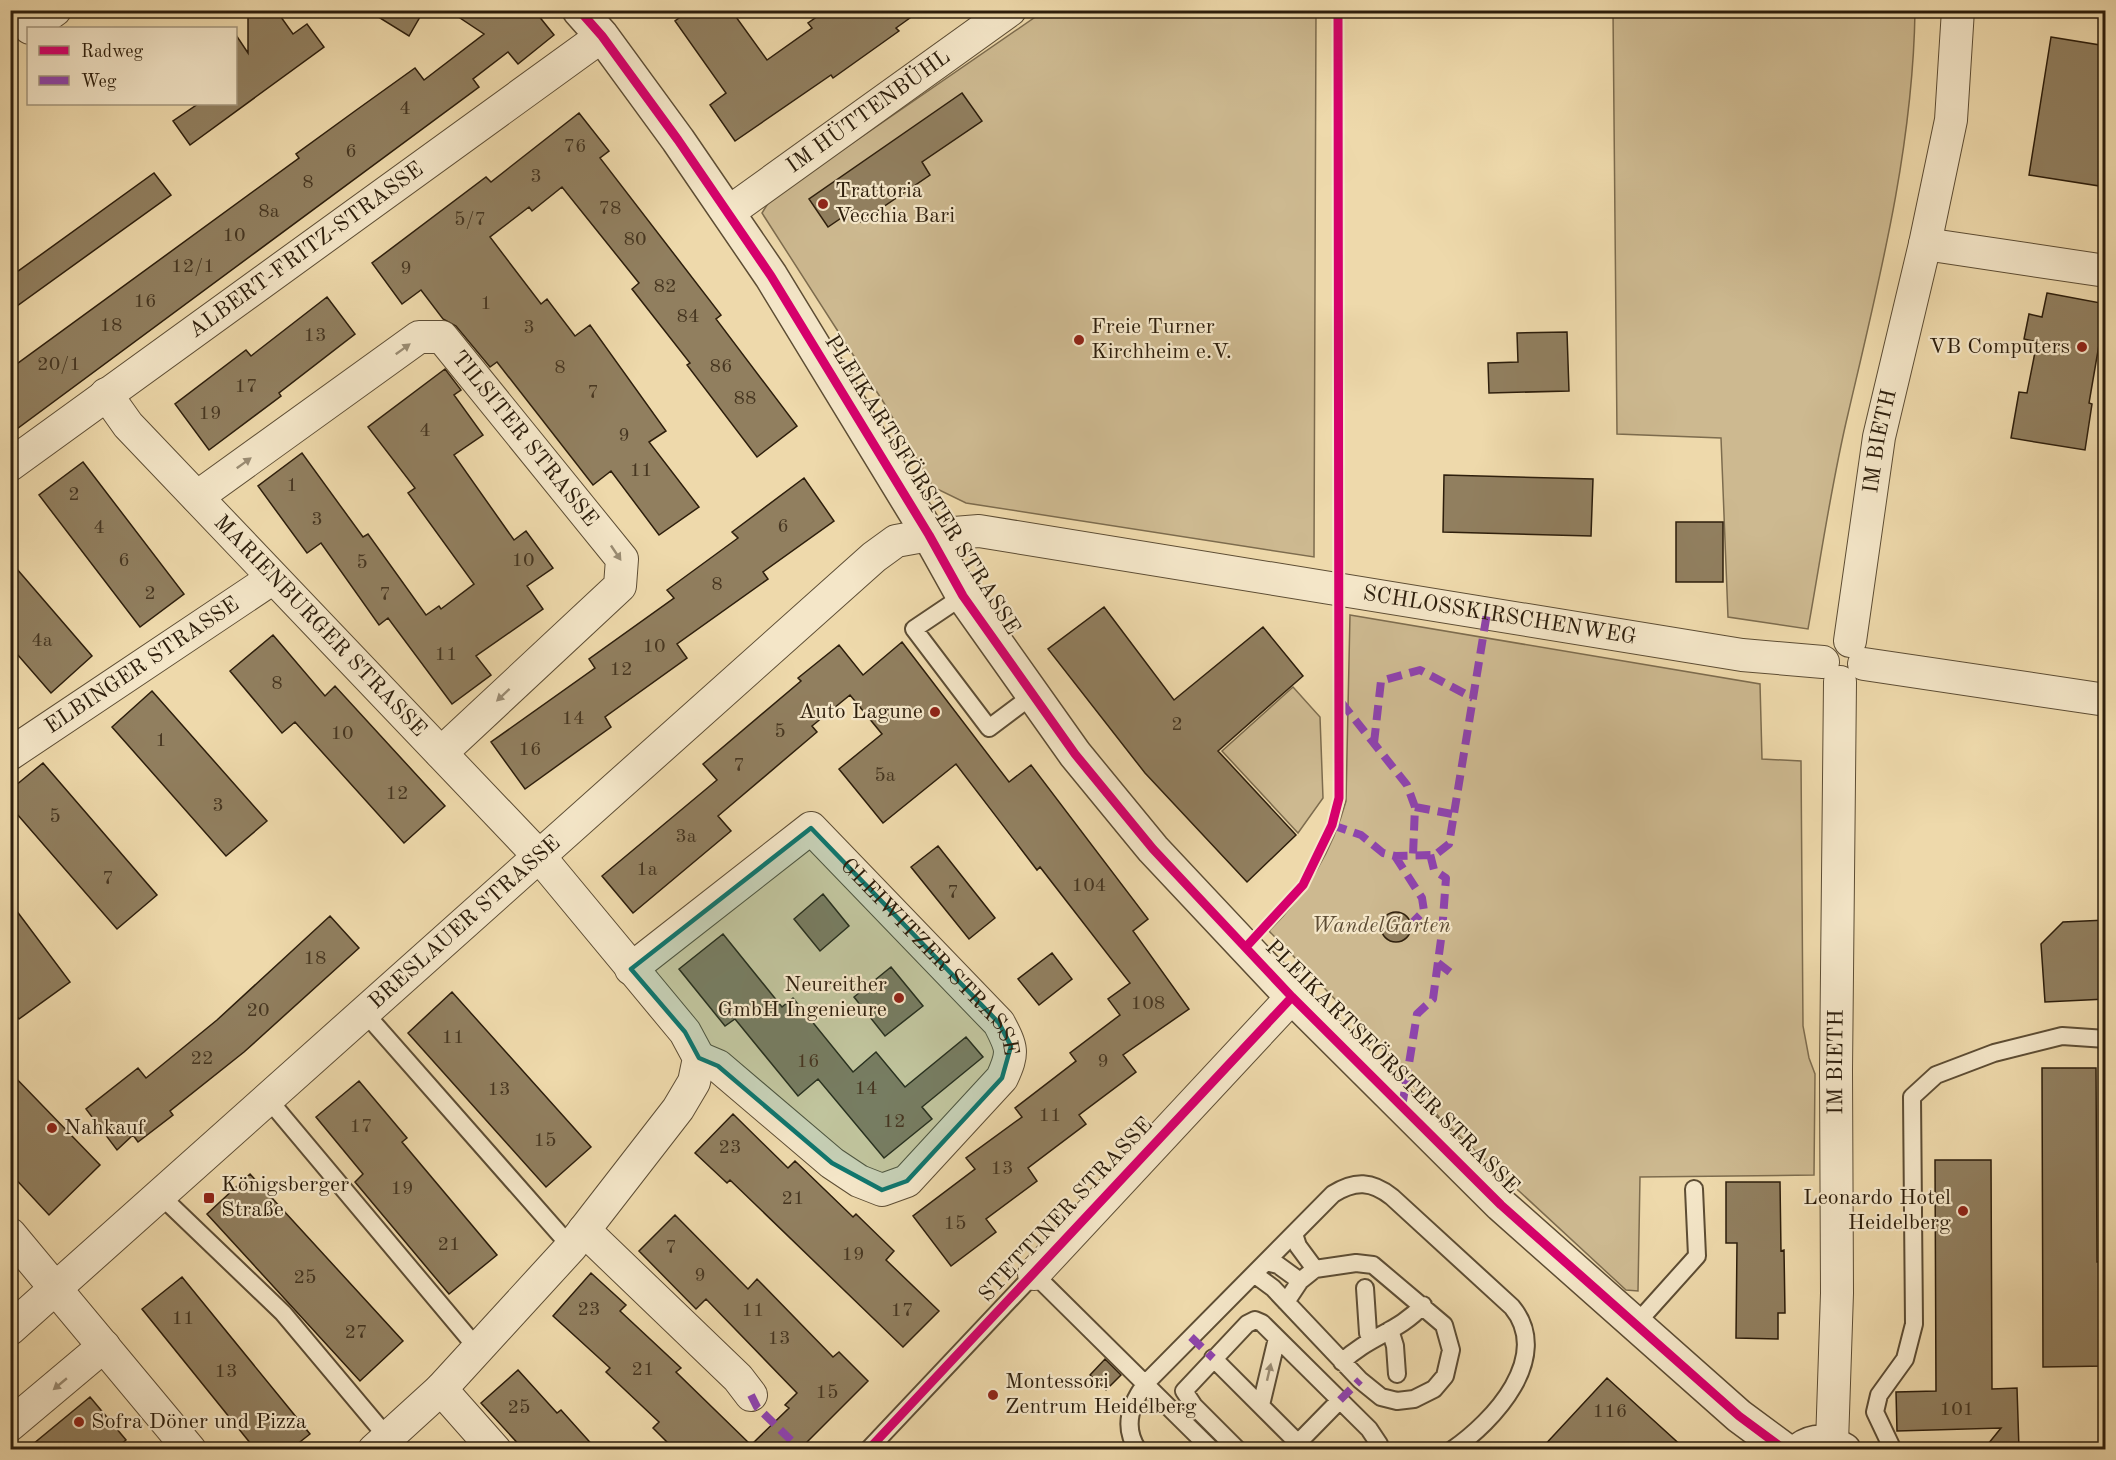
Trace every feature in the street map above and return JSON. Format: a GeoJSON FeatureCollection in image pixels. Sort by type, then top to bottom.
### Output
{"type":"FeatureCollection","features":[{"type":"Feature","properties":{"kind":"street"},"geometry":{"type":"LineString","coordinates":[[32,27],[55,10]]}},
{"type":"Feature","properties":{"kind":"street","name":"IM HÜTTENBÜHL"},"geometry":{"type":"LineString","coordinates":[[729,212],[1010,10]]}},
{"type":"Feature","properties":{"kind":"street","name":"IM BIETH"},"geometry":{"type":"LineString","coordinates":[[1838,1446],[1836,1071],[1844,663],[1879,437],[1925,244],[1951,120],[1958,10]]}},
{"type":"Feature","properties":{"kind":"street","name":"PLEIKARTSFÖRSTER STRASSE"},"geometry":{"type":"LineString","coordinates":[[591,20],[729,212],[771,276],[929,535],[963,596],[1075,754],[1153,849],[1292,998],[1501,1205],[1739,1416],[1785,1449]]}},
{"type":"Feature","properties":{"kind":"street","name":"ALBERT-FRITZ-STRASSE"},"geometry":{"type":"LineString","coordinates":[[10,465],[106,394],[591,20]]}},
{"type":"Feature","properties":{"kind":"street"},"geometry":{"type":"LineString","coordinates":[[10,42],[27,30]]}},
{"type":"Feature","properties":{"kind":"street"},"geometry":{"type":"LineString","coordinates":[[1925,244],[2106,271]]}},
{"type":"Feature","properties":{"kind":"street","name":"TILSITER STRASSE"},"geometry":{"type":"LineString","coordinates":[[197,497],[419,338],[442,337],[622,559],[620,586],[441,753]]}},
{"type":"Feature","properties":{"kind":"street","name":"MARIENBURGER STRASSE"},"geometry":{"type":"LineString","coordinates":[[106,394],[128,425],[539,856],[685,1032],[699,1058]]}},
{"type":"Feature","properties":{"kind":"street","name":"SCHLOSSKIRSCHENWEG"},"geometry":{"type":"LineString","coordinates":[[929,535],[979,531],[1742,655],[1844,663],[2106,700]]}},
{"type":"Feature","properties":{"kind":"street","name":"BRESLAUER STRASSE"},"geometry":{"type":"LineString","coordinates":[[10,1329],[874,557],[896,542],[929,535]]}},
{"type":"Feature","properties":{"kind":"street","name":"ELBINGER STRASSE"},"geometry":{"type":"LineString","coordinates":[[10,754],[273,578]]}},
{"type":"Feature","properties":{"kind":"street","name":"GLEIWITZER STRASSE"},"geometry":{"type":"LineString","coordinates":[[631,969],[811,828],[999,1023],[1011,1046],[1011,1060],[994,1087],[907,1181],[882,1190],[859,1181],[832,1163],[718,1066],[699,1058]]}},
{"type":"Feature","properties":{"kind":"street","name":"STETTINER STRASSE"},"geometry":{"type":"LineString","coordinates":[[1034,1274],[1292,998]]}},
{"type":"Feature","properties":{"kind":"street"},"geometry":{"type":"LineString","coordinates":[[381,1444],[441,1389],[577,1238],[678,1109],[694,1082],[699,1058]]}},
{"type":"Feature","properties":{"kind":"street"},"geometry":{"type":"LineString","coordinates":[[10,1234],[190,1449]]}},
{"type":"Feature","properties":{"kind":"street"},"geometry":{"type":"LineString","coordinates":[[577,1238],[738,1378],[751,1395]]}},
{"type":"Feature","properties":{"kind":"street"},"geometry":{"type":"LineString","coordinates":[[10,1425],[105,1346]]}},
{"type":"Feature","properties":{"kind":"street"},"geometry":{"type":"LineString","coordinates":[[441,1389],[495,1449]]}},
{"type":"Feature","properties":{"kind":"street"},"geometry":{"type":"LineString","coordinates":[[1799,1449],[1815,1442],[1838,1446]]}},
{"type":"Feature","properties":{"kind":"lane"},"geometry":{"type":"LineString","coordinates":[[963,596],[914,629],[989,728],[1033,695]]}},
{"type":"Feature","properties":{"kind":"lane"},"geometry":{"type":"LineString","coordinates":[[364,1012],[577,1238]]}},
{"type":"Feature","properties":{"kind":"lane"},"geometry":{"type":"LineString","coordinates":[[1893,1449],[1875,1412],[1879,1395],[1905,1359],[1914,1324],[1912,1097],[1936,1075],[1994,1053],[2062,1036],[2106,1039]]}},
{"type":"Feature","properties":{"kind":"lane"},"geometry":{"type":"LineString","coordinates":[[268,1099],[477,1348]]}},
{"type":"Feature","properties":{"kind":"lane"},"geometry":{"type":"LineString","coordinates":[[1138,1449],[1130,1430],[1130,1414],[1136,1396],[1146,1383],[1344,1187],[1367,1184],[1380,1188],[1519,1316],[1527,1341],[1520,1373],[1496,1409],[1452,1449]]}},
{"type":"Feature","properties":{"kind":"lane"},"geometry":{"type":"LineString","coordinates":[[1635,1325],[1697,1256],[1694,1189]]}},
{"type":"Feature","properties":{"kind":"lane"},"geometry":{"type":"LineString","coordinates":[[160,1195],[283,1313],[381,1444]]}},
{"type":"Feature","properties":{"kind":"lane"},"geometry":{"type":"LineString","coordinates":[[1294,1234],[1298,1246],[1315,1269]]}},
{"type":"Feature","properties":{"kind":"lane"},"geometry":{"type":"LineString","coordinates":[[1260,1268],[1286,1302],[1342,1362],[1370,1390],[1387,1399],[1414,1399],[1434,1389],[1449,1367],[1450,1342],[1443,1325],[1423,1305],[1373,1264],[1356,1263],[1315,1269],[1300,1281],[1286,1302]]}},
{"type":"Feature","properties":{"kind":"lane"},"geometry":{"type":"LineString","coordinates":[[1260,1268],[1278,1265],[1300,1281]]}},
{"type":"Feature","properties":{"kind":"lane"},"geometry":{"type":"LineString","coordinates":[[1034,1274],[1212,1449]]}},
{"type":"Feature","properties":{"kind":"lane","name":"STETTINER STRASSE"},"geometry":{"type":"LineString","coordinates":[[868,1449],[1034,1274]]}},
{"type":"Feature","properties":{"kind":"lane"},"geometry":{"type":"LineString","coordinates":[[1365,1288],[1368,1333],[1371,1340]]}},
{"type":"Feature","properties":{"kind":"lane"},"geometry":{"type":"LineString","coordinates":[[1342,1362],[1359,1346],[1409,1321],[1423,1305]]}},
{"type":"Feature","properties":{"kind":"lane"},"geometry":{"type":"LineString","coordinates":[[1238,1449],[1194,1406],[1184,1391],[1213,1358],[1247,1324],[1255,1320],[1277,1338],[1377,1438],[1379,1444],[1376,1449]]}},
{"type":"Feature","properties":{"kind":"lane"},"geometry":{"type":"LineString","coordinates":[[1390,1330],[1395,1346],[1397,1374]]}},
{"type":"Feature","properties":{"kind":"lane"},"geometry":{"type":"LineString","coordinates":[[1261,1406],[1277,1338]]}},
{"type":"Feature","properties":{"kind":"lane"},"geometry":{"type":"LineString","coordinates":[[1213,1358],[1298,1447],[1340,1401]]}},
{"type":"Feature","properties":{"kind":"highlighted area"},"geometry":{"type":"Polygon","coordinates":[[[811,828],[999,1023],[1011,1046],[1002,1078],[907,1181],[882,1190],[832,1163],[718,1066],[699,1058],[685,1032],[631,969],[811,828]]]}},
{"type":"Feature","properties":{"kind":"green space","name":"Freie Turner Kirchheim e.V."},"geometry":{"type":"Polygon","coordinates":[[[1044,11],[1316,11],[1314,557],[966,503],[933,487],[884,403],[762,213],[770,200],[1044,11]]]}},
{"type":"Feature","properties":{"kind":"green space"},"geometry":{"type":"Polygon","coordinates":[[[1613,11],[1915,11],[1913,62],[1901,164],[1882,264],[1836,467],[1808,629],[1728,617],[1721,438],[1617,434],[1613,11]]]}},
{"type":"Feature","properties":{"kind":"green space","name":"WandelGarten"},"geometry":{"type":"Polygon","coordinates":[[[1350,615],[1760,684],[1762,759],[1801,761],[1803,1026],[1809,1058],[1815,1074],[1814,1175],[1640,1177],[1638,1291],[1626,1290],[1439,1117],[1387,1053],[1269,931],[1295,902],[1316,871],[1333,838],[1346,801],[1350,615]]]}},
{"type":"Feature","properties":{"kind":"green space"},"geometry":{"type":"Polygon","coordinates":[[[1293,687],[1320,717],[1323,798],[1298,833],[1222,751],[1293,687]]]}},
{"type":"Feature","properties":{"kind":"building"},"geometry":{"type":"Polygon","coordinates":[[[248,10],[276,10],[293,34],[307,24],[324,47],[190,145],[173,121],[197,105],[237,105],[237,36],[248,53],[248,10]]]}},
{"type":"Feature","properties":{"kind":"building"},"geometry":{"type":"Polygon","coordinates":[[[367,10],[424,10],[409,36],[367,10]]]}},
{"type":"Feature","properties":{"kind":"building"},"geometry":{"type":"Polygon","coordinates":[[[448,10],[534,10],[554,35],[518,64],[508,52],[473,79],[479,87],[10,434],[10,369],[299,158],[296,154],[415,68],[424,80],[484,34],[448,10]]]}},
{"type":"Feature","properties":{"kind":"building"},"geometry":{"type":"Polygon","coordinates":[[[690,10],[731,10],[767,60],[812,28],[808,23],[827,10],[921,10],[896,28],[899,31],[833,78],[831,75],[735,141],[710,105],[726,93],[675,21],[690,10]]]}},
{"type":"Feature","properties":{"kind":"building"},"geometry":{"type":"Polygon","coordinates":[[[2051,37],[2106,46],[2106,187],[2029,175],[2051,37]]]}},
{"type":"Feature","properties":{"kind":"building"},"geometry":{"type":"Polygon","coordinates":[[[962,93],[982,121],[922,162],[930,175],[861,222],[853,210],[828,227],[809,199],[962,93]]]}},
{"type":"Feature","properties":{"kind":"building"},"geometry":{"type":"Polygon","coordinates":[[[579,113],[609,151],[600,158],[721,315],[716,319],[797,426],[757,457],[687,365],[690,363],[632,289],[639,283],[562,187],[532,211],[529,207],[490,237],[541,304],[547,299],[575,336],[590,325],[666,431],[649,442],[699,507],[659,535],[611,471],[593,485],[497,362],[490,367],[456,326],[443,319],[421,290],[402,304],[372,263],[486,177],[491,182],[579,113]]]}},
{"type":"Feature","properties":{"kind":"building"},"geometry":{"type":"Polygon","coordinates":[[[154,173],[171,195],[10,311],[10,277],[154,173]]]}},
{"type":"Feature","properties":{"kind":"building"},"geometry":{"type":"Polygon","coordinates":[[[2047,293],[2106,304],[2089,403],[2092,404],[2085,450],[2011,438],[2019,392],[2027,393],[2037,342],[2024,339],[2029,314],[2042,317],[2047,293]]]}},
{"type":"Feature","properties":{"kind":"building"},"geometry":{"type":"Polygon","coordinates":[[[327,297],[355,334],[279,393],[281,396],[209,450],[175,404],[246,350],[251,356],[327,297]]]}},
{"type":"Feature","properties":{"kind":"building"},"geometry":{"type":"Polygon","coordinates":[[[1567,332],[1569,391],[1489,393],[1488,363],[1518,362],[1517,333],[1567,332]]]}},
{"type":"Feature","properties":{"kind":"building"},"geometry":{"type":"Polygon","coordinates":[[[445,369],[461,390],[454,395],[483,435],[454,455],[514,540],[526,531],[553,568],[527,586],[543,609],[476,656],[491,675],[452,704],[388,618],[379,625],[321,543],[307,553],[258,486],[302,453],[363,537],[368,534],[426,615],[439,606],[441,609],[474,584],[408,493],[415,488],[368,427],[445,369]]]}},
{"type":"Feature","properties":{"kind":"building"},"geometry":{"type":"Polygon","coordinates":[[[83,462],[184,594],[140,627],[39,495],[83,462]]]}},
{"type":"Feature","properties":{"kind":"building"},"geometry":{"type":"Polygon","coordinates":[[[1444,475],[1593,479],[1591,536],[1443,532],[1444,475]]]}},
{"type":"Feature","properties":{"kind":"building"},"geometry":{"type":"Polygon","coordinates":[[[804,478],[834,521],[763,572],[768,579],[677,644],[687,658],[605,717],[611,727],[525,789],[491,742],[595,668],[589,659],[674,598],[667,590],[738,538],[732,532],[804,478]]]}},
{"type":"Feature","properties":{"kind":"building"},"geometry":{"type":"Polygon","coordinates":[[[1676,522],[1723,522],[1723,582],[1676,582],[1676,522]]]}},
{"type":"Feature","properties":{"kind":"building"},"geometry":{"type":"Polygon","coordinates":[[[10,561],[92,656],[51,693],[10,646],[10,561]]]}},
{"type":"Feature","properties":{"kind":"building"},"geometry":{"type":"Polygon","coordinates":[[[1104,607],[1174,700],[1263,627],[1303,676],[1218,751],[1296,835],[1247,882],[1145,773],[1048,649],[1104,607]]]}},
{"type":"Feature","properties":{"kind":"building"},"geometry":{"type":"Polygon","coordinates":[[[273,635],[325,696],[335,686],[445,806],[404,843],[295,722],[282,733],[230,671],[273,635]]]}},
{"type":"Feature","properties":{"kind":"building"},"geometry":{"type":"Polygon","coordinates":[[[902,642],[1009,782],[1031,765],[1148,919],[1133,931],[1189,1009],[1123,1055],[1136,1072],[1079,1115],[1086,1124],[1028,1168],[1037,1181],[986,1219],[996,1232],[951,1266],[913,1216],[975,1169],[966,1158],[1022,1117],[1015,1108],[1076,1061],[1070,1053],[1120,1015],[1108,999],[1130,983],[1040,867],[1037,870],[956,764],[883,823],[839,769],[882,734],[850,695],[812,726],[817,732],[718,816],[731,831],[633,913],[602,876],[717,780],[703,764],[801,681],[798,678],[839,645],[863,675],[902,642]]]}},
{"type":"Feature","properties":{"kind":"building"},"geometry":{"type":"Polygon","coordinates":[[[152,691],[267,821],[226,856],[112,727],[152,691]]]}},
{"type":"Feature","properties":{"kind":"building"},"geometry":{"type":"Polygon","coordinates":[[[43,763],[157,895],[117,929],[10,806],[10,790],[43,763]]]}},
{"type":"Feature","properties":{"kind":"building"},"geometry":{"type":"Polygon","coordinates":[[[938,846],[995,918],[969,939],[911,867],[938,846]]]}},
{"type":"Feature","properties":{"kind":"building"},"geometry":{"type":"Polygon","coordinates":[[[823,894],[849,926],[820,951],[794,919],[823,894]]]}},
{"type":"Feature","properties":{"kind":"building"},"geometry":{"type":"Polygon","coordinates":[[[10,902],[70,982],[19,1019],[10,1007],[10,902]]]}},
{"type":"Feature","properties":{"kind":"building"},"geometry":{"type":"Polygon","coordinates":[[[1396,912],[1407,916],[1411,927],[1407,938],[1396,942],[1385,938],[1381,927],[1385,916],[1396,912]]]}},
{"type":"Feature","properties":{"kind":"building"},"geometry":{"type":"Polygon","coordinates":[[[330,916],[359,948],[244,1052],[170,1111],[173,1115],[138,1142],[133,1135],[117,1150],[86,1109],[138,1068],[146,1078],[217,1020],[330,916]]]}},
{"type":"Feature","properties":{"kind":"building"},"geometry":{"type":"Polygon","coordinates":[[[2106,920],[2106,999],[2045,1002],[2041,944],[2063,922],[2106,920]]]}},
{"type":"Feature","properties":{"kind":"building"},"geometry":{"type":"Polygon","coordinates":[[[723,934],[782,1007],[793,998],[853,1072],[876,1052],[905,1087],[966,1037],[983,1057],[922,1107],[932,1119],[884,1158],[818,1079],[798,1096],[735,1019],[725,1026],[679,969],[723,934]]]}},
{"type":"Feature","properties":{"kind":"building"},"geometry":{"type":"Polygon","coordinates":[[[1052,953],[1072,979],[1039,1005],[1018,979],[1052,953]]]}},
{"type":"Feature","properties":{"kind":"building"},"geometry":{"type":"Polygon","coordinates":[[[891,967],[923,1006],[885,1036],[854,997],[891,967]]]}},
{"type":"Feature","properties":{"kind":"building"},"geometry":{"type":"Polygon","coordinates":[[[452,992],[591,1147],[546,1187],[408,1033],[452,992]]]}},
{"type":"Feature","properties":{"kind":"building"},"geometry":{"type":"Polygon","coordinates":[[[2042,1068],[2096,1068],[2097,1262],[2106,1261],[2106,1366],[2043,1367],[2042,1068]]]}},
{"type":"Feature","properties":{"kind":"building"},"geometry":{"type":"Polygon","coordinates":[[[10,1072],[100,1165],[49,1215],[10,1173],[10,1072]]]}},
{"type":"Feature","properties":{"kind":"building"},"geometry":{"type":"Polygon","coordinates":[[[359,1081],[407,1138],[402,1142],[497,1255],[449,1294],[355,1182],[363,1174],[316,1117],[359,1081]]]}},
{"type":"Feature","properties":{"kind":"building"},"geometry":{"type":"Polygon","coordinates":[[[733,1114],[788,1168],[795,1161],[853,1217],[856,1214],[894,1251],[886,1260],[939,1311],[903,1347],[730,1180],[727,1183],[695,1153],[733,1114]]]}},
{"type":"Feature","properties":{"kind":"building"},"geometry":{"type":"Polygon","coordinates":[[[1935,1160],[1991,1160],[1992,1389],[2017,1388],[2019,1449],[1984,1449],[2001,1428],[1897,1431],[1896,1392],[1936,1391],[1935,1160]]]}},
{"type":"Feature","properties":{"kind":"building"},"geometry":{"type":"Polygon","coordinates":[[[250,1174],[403,1341],[360,1381],[207,1214],[250,1174]]]}},
{"type":"Feature","properties":{"kind":"building"},"geometry":{"type":"Polygon","coordinates":[[[1726,1182],[1780,1182],[1785,1313],[1778,1313],[1778,1339],[1736,1338],[1737,1243],[1726,1243],[1726,1182]]]}},
{"type":"Feature","properties":{"kind":"building"},"geometry":{"type":"Polygon","coordinates":[[[675,1215],[748,1289],[757,1279],[833,1357],[839,1352],[868,1381],[800,1449],[674,1449],[653,1428],[659,1422],[606,1372],[610,1368],[553,1316],[591,1273],[626,1305],[620,1311],[681,1368],[676,1372],[751,1445],[789,1408],[785,1405],[797,1393],[706,1299],[696,1309],[639,1251],[675,1215]]]}},
{"type":"Feature","properties":{"kind":"building"},"geometry":{"type":"Polygon","coordinates":[[[182,1277],[310,1434],[291,1449],[255,1449],[142,1309],[182,1277]]]}},
{"type":"Feature","properties":{"kind":"building"},"geometry":{"type":"Polygon","coordinates":[[[1105,1359],[1121,1375],[1106,1390],[1090,1375],[1105,1359]]]}},
{"type":"Feature","properties":{"kind":"building"},"geometry":{"type":"Polygon","coordinates":[[[518,1370],[557,1413],[561,1410],[596,1449],[523,1449],[481,1403],[518,1370]]]}},
{"type":"Feature","properties":{"kind":"building"},"geometry":{"type":"Polygon","coordinates":[[[1607,1378],[1685,1449],[1541,1449],[1607,1378]]]}},
{"type":"Feature","properties":{"kind":"building"},"geometry":{"type":"Polygon","coordinates":[[[90,1397],[126,1440],[115,1449],[27,1449],[90,1397]]]}},
{"type":"Feature","properties":{"kind":"marked path"},"geometry":{"type":"LineString","coordinates":[[2073,10],[2106,16]]}},
{"type":"Feature","properties":{"kind":"marked path"},"geometry":{"type":"LineString","coordinates":[[1332,825],[1361,835],[1383,853],[1395,856],[1435,855],[1449,844],[1487,613]]}},
{"type":"Feature","properties":{"kind":"marked path"},"geometry":{"type":"LineString","coordinates":[[1374,743],[1381,681],[1420,670],[1473,698]]}},
{"type":"Feature","properties":{"kind":"marked path"},"geometry":{"type":"LineString","coordinates":[[1341,702],[1407,785],[1415,807],[1413,855]]}},
{"type":"Feature","properties":{"kind":"marked path"},"geometry":{"type":"LineString","coordinates":[[1415,807],[1452,814]]}},
{"type":"Feature","properties":{"kind":"marked path"},"geometry":{"type":"LineString","coordinates":[[1402,1107],[1417,1014],[1433,999],[1442,932],[1446,878],[1434,870],[1430,854]]}},
{"type":"Feature","properties":{"kind":"marked path"},"geometry":{"type":"LineString","coordinates":[[1395,856],[1422,898],[1424,911],[1413,922]]}},
{"type":"Feature","properties":{"kind":"marked path"},"geometry":{"type":"LineString","coordinates":[[1438,963],[1455,976]]}},
{"type":"Feature","properties":{"kind":"marked path"},"geometry":{"type":"LineString","coordinates":[[1191,1337],[1213,1358]]}},
{"type":"Feature","properties":{"kind":"marked path"},"geometry":{"type":"LineString","coordinates":[[1340,1400],[1360,1380]]}},
{"type":"Feature","properties":{"kind":"marked path"},"geometry":{"type":"LineString","coordinates":[[751,1395],[757,1407],[801,1450]]}},
{"type":"Feature","properties":{"kind":"cycle path"},"geometry":{"type":"LineString","coordinates":[[579,10],[602,36],[678,140],[771,276],[929,535],[963,596],[1075,754],[1153,849],[1292,997],[1501,1205],[1739,1416],[1785,1450]]}},
{"type":"Feature","properties":{"kind":"cycle path"},"geometry":{"type":"LineString","coordinates":[[1246,947],[1303,885],[1332,825],[1339,798],[1338,10]]}},
{"type":"Feature","properties":{"kind":"cycle path"},"geometry":{"type":"LineString","coordinates":[[868,1450],[1292,997]]}},
{"type":"Feature","properties":{"kind":"place","name":"Trattoria Vecchia Bari"},"geometry":{"type":"Point","coordinates":[823,204]}},
{"type":"Feature","properties":{"kind":"place","name":"Freie Turner Kirchheim e.V."},"geometry":{"type":"Point","coordinates":[1079,340]}},
{"type":"Feature","properties":{"kind":"place","name":"VB Computers"},"geometry":{"type":"Point","coordinates":[2082,347]}},
{"type":"Feature","properties":{"kind":"place","name":"Auto Lagune"},"geometry":{"type":"Point","coordinates":[935,712]}},
{"type":"Feature","properties":{"kind":"place","name":"Neureither GmbH Ingenieure"},"geometry":{"type":"Point","coordinates":[899,998]}},
{"type":"Feature","properties":{"kind":"place","name":"Nahkauf"},"geometry":{"type":"Point","coordinates":[52,1128]}},
{"type":"Feature","properties":{"kind":"place","name":"Königsberger Straße"},"geometry":{"type":"Point","coordinates":[209,1198]}},
{"type":"Feature","properties":{"kind":"place","name":"Leonardo Hotel Heidelberg"},"geometry":{"type":"Point","coordinates":[1963,1211]}},
{"type":"Feature","properties":{"kind":"place","name":"Montessori Zentrum Heidelberg"},"geometry":{"type":"Point","coordinates":[993,1395]}},
{"type":"Feature","properties":{"kind":"place","name":"Sofra Döner und Pizza"},"geometry":{"type":"Point","coordinates":[79,1422]}}]}
